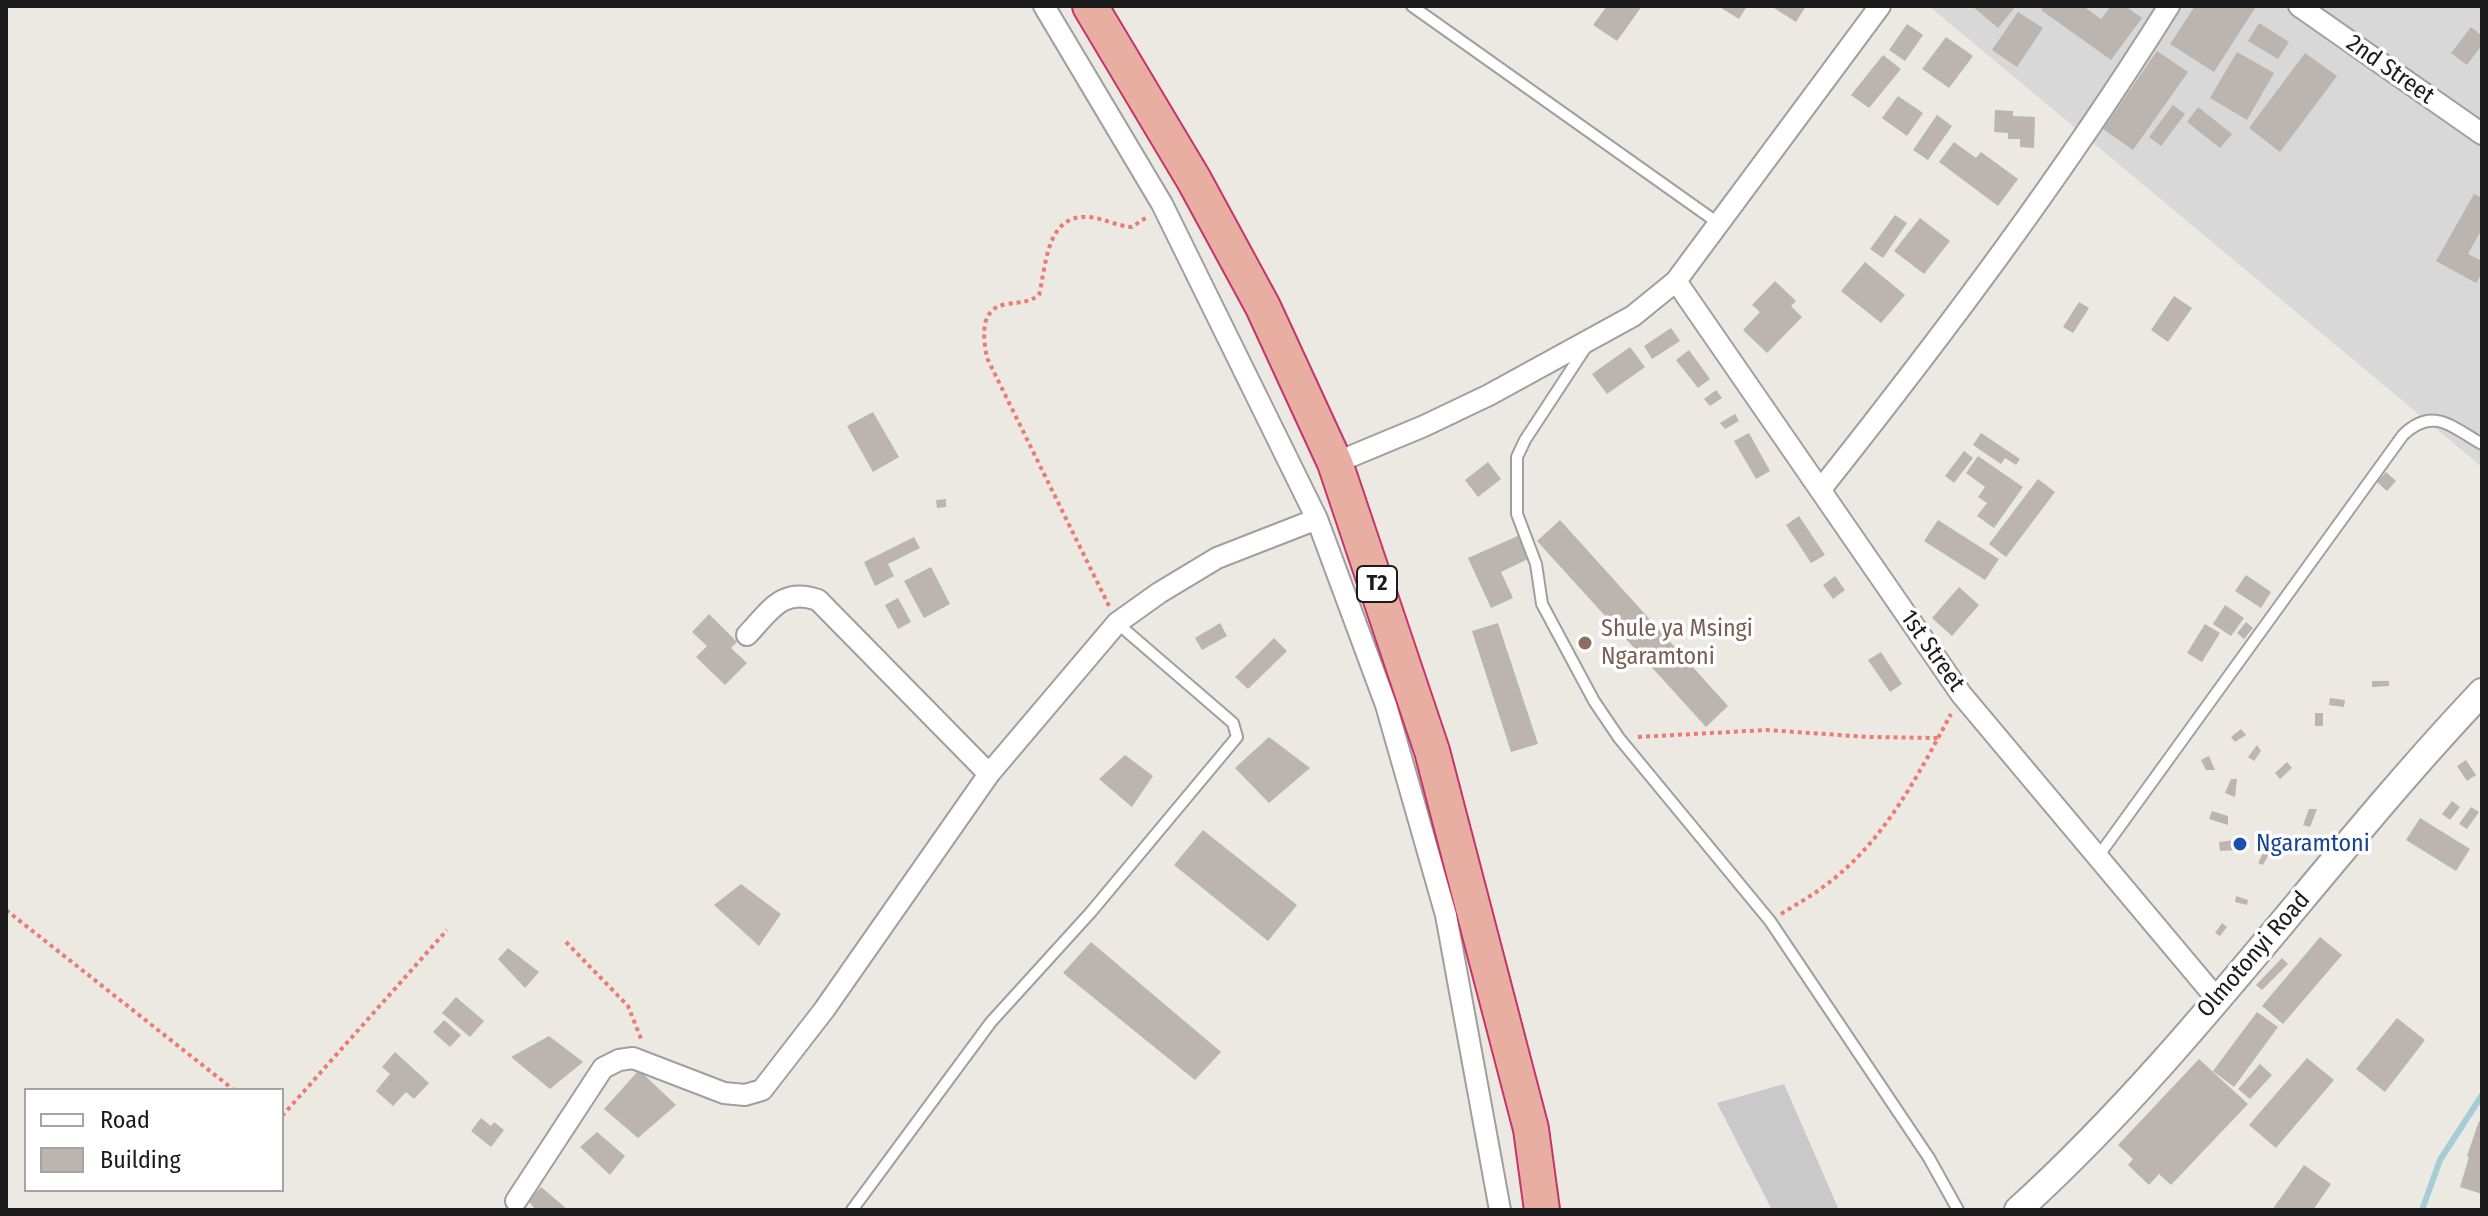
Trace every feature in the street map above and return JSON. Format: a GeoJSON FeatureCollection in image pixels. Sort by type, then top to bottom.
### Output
{"type":"FeatureCollection","features":[{"type":"Feature","properties":{"kind":"highway","name":"T2"},"geometry":{"type":"LineString","coordinates":[[1090,6],[1194,180],[1256,294],[1335,463],[1432,751],[1531,1129],[1542,1210]]}},
{"type":"Feature","properties":{"kind":"street"},"geometry":{"type":"LineString","coordinates":[[1044,6],[1162,204],[1317,519],[1386,705],[1446,915],[1500,1210]]}},
{"type":"Feature","properties":{"kind":"street"},"geometry":{"type":"LineString","coordinates":[[1335,463],[1450,414],[1589,341],[1633,316],[1676,281],[1880,6]]}},
{"type":"Feature","properties":{"kind":"street"},"geometry":{"type":"LineString","coordinates":[[1821,489],[1943,332],[2109,102],[2169,6]]}},
{"type":"Feature","properties":{"kind":"street","name":"2nd Street"},"geometry":{"type":"LineString","coordinates":[[2299,6],[2482,134]]}},
{"type":"Feature","properties":{"kind":"street","name":"1st Street"},"geometry":{"type":"LineString","coordinates":[[1676,281],[1961,694],[2217,999]]}},
{"type":"Feature","properties":{"kind":"street"},"geometry":{"type":"LineString","coordinates":[[516,1201],[603,1068],[619,1060],[633,1058],[649,1062],[724,1093],[745,1095],[762,1090],[824,1010],[989,774],[1117,623],[1217,558],[1317,519]]}},
{"type":"Feature","properties":{"kind":"street"},"geometry":{"type":"LineString","coordinates":[[747,635],[778,602],[795,594],[818,600],[989,774]]}},
{"type":"Feature","properties":{"kind":"street","name":"Olmotonyi Road"},"geometry":{"type":"LineString","coordinates":[[2018,1210],[2137,1089],[2442,734],[2482,692]]}},
{"type":"Feature","properties":{"kind":"lane"},"geometry":{"type":"LineString","coordinates":[[1412,6],[1718,223]]}},
{"type":"Feature","properties":{"kind":"lane"},"geometry":{"type":"LineString","coordinates":[[1589,341],[1517,457],[1517,514],[1536,564],[1542,604],[1594,701],[1619,738],[1770,921],[1920,1145],[1958,1210]]}},
{"type":"Feature","properties":{"kind":"lane"},"geometry":{"type":"LineString","coordinates":[[2097,858],[2403,435],[2413,425],[2433,419],[2482,444]]}},
{"type":"Feature","properties":{"kind":"lane"},"geometry":{"type":"LineString","coordinates":[[852,1210],[991,1022],[1091,912],[1237,737],[1233,723],[1117,623]]}},
{"type":"Feature","properties":{"kind":"path"},"geometry":{"type":"LineString","coordinates":[[1117,623],[987,358],[982,332],[992,311],[1003,304],[1025,303],[1039,295],[1046,254],[1056,232],[1069,221],[1084,217],[1132,227],[1162,204]]}},
{"type":"Feature","properties":{"kind":"path"},"geometry":{"type":"LineString","coordinates":[[1770,921],[1823,887],[1875,838],[1917,777],[1961,694]]}},
{"type":"Feature","properties":{"kind":"path"},"geometry":{"type":"LineString","coordinates":[[1619,738],[1766,730],[1938,738]]}},
{"type":"Feature","properties":{"kind":"path"},"geometry":{"type":"LineString","coordinates":[[6,910],[231,1088]]}},
{"type":"Feature","properties":{"kind":"path"},"geometry":{"type":"LineString","coordinates":[[284,1114],[447,930]]}},
{"type":"Feature","properties":{"kind":"path"},"geometry":{"type":"LineString","coordinates":[[566,942],[628,1006],[649,1062]]}},
{"type":"Feature","properties":{"kind":"shaded area"},"geometry":{"type":"Polygon","coordinates":[[[1929,6],[2482,6],[2482,467],[1929,6]]]}},
{"type":"Feature","properties":{"kind":"shaded area"},"geometry":{"type":"Polygon","coordinates":[[[1784,1084],[1839,1210],[1772,1210],[1717,1103],[1784,1084]]]}},
{"type":"Feature","properties":{"kind":"building"},"geometry":{"type":"Polygon","coordinates":[[[1607,6],[1642,6],[1617,41],[1593,25],[1607,6]]]}},
{"type":"Feature","properties":{"kind":"building"},"geometry":{"type":"Polygon","coordinates":[[[1718,6],[1747,6],[1739,19],[1718,6]]]}},
{"type":"Feature","properties":{"kind":"building"},"geometry":{"type":"Polygon","coordinates":[[[1771,6],[1806,6],[1796,22],[1771,6]]]}},
{"type":"Feature","properties":{"kind":"building"},"geometry":{"type":"Polygon","coordinates":[[[1972,6],[2016,6],[1998,28],[1972,6]]]}},
{"type":"Feature","properties":{"kind":"building"},"geometry":{"type":"Polygon","coordinates":[[[2044,6],[2083,6],[2101,19],[2111,6],[2125,6],[2142,18],[2111,60],[2041,10],[2044,6]]]}},
{"type":"Feature","properties":{"kind":"building"},"geometry":{"type":"Polygon","coordinates":[[[2195,6],[2255,8],[2214,72],[2170,44],[2195,6]]]}},
{"type":"Feature","properties":{"kind":"building"},"geometry":{"type":"Polygon","coordinates":[[[2018,12],[2043,28],[2017,67],[1992,50],[2018,12]]]}},
{"type":"Feature","properties":{"kind":"building"},"geometry":{"type":"Polygon","coordinates":[[[2259,23],[2289,42],[2278,59],[2248,41],[2259,23]]]}},
{"type":"Feature","properties":{"kind":"building"},"geometry":{"type":"Polygon","coordinates":[[[1907,24],[1923,35],[1905,61],[1889,50],[1907,24]]]}},
{"type":"Feature","properties":{"kind":"building"},"geometry":{"type":"Polygon","coordinates":[[[2471,27],[2482,36],[2482,45],[2467,65],[2451,53],[2471,27]]]}},
{"type":"Feature","properties":{"kind":"building"},"geometry":{"type":"Polygon","coordinates":[[[1946,37],[1973,56],[1949,88],[1922,69],[1946,37]]]}},
{"type":"Feature","properties":{"kind":"building"},"geometry":{"type":"Polygon","coordinates":[[[2157,51],[2188,72],[2133,150],[2103,129],[2157,51]]]}},
{"type":"Feature","properties":{"kind":"building"},"geometry":{"type":"Polygon","coordinates":[[[2237,52],[2274,73],[2247,120],[2210,98],[2237,52]]]}},
{"type":"Feature","properties":{"kind":"building"},"geometry":{"type":"Polygon","coordinates":[[[2305,53],[2337,76],[2280,152],[2249,128],[2305,53]]]}},
{"type":"Feature","properties":{"kind":"building"},"geometry":{"type":"Polygon","coordinates":[[[1883,55],[1901,69],[1869,108],[1851,95],[1883,55]]]}},
{"type":"Feature","properties":{"kind":"building"},"geometry":{"type":"Polygon","coordinates":[[[1898,96],[1923,113],[1907,136],[1882,118],[1898,96]]]}},
{"type":"Feature","properties":{"kind":"building"},"geometry":{"type":"Polygon","coordinates":[[[2173,105],[2185,114],[2161,146],[2149,137],[2173,105]]]}},
{"type":"Feature","properties":{"kind":"building"},"geometry":{"type":"Polygon","coordinates":[[[2198,107],[2232,134],[2220,148],[2187,122],[2198,107]]]}},
{"type":"Feature","properties":{"kind":"building"},"geometry":{"type":"Polygon","coordinates":[[[1995,110],[2013,111],[2013,116],[2035,117],[2034,148],[2020,147],[2020,139],[2008,139],[2008,133],[1994,132],[1995,110]]]}},
{"type":"Feature","properties":{"kind":"building"},"geometry":{"type":"Polygon","coordinates":[[[1937,115],[1952,126],[1928,160],[1913,150],[1937,115]]]}},
{"type":"Feature","properties":{"kind":"building"},"geometry":{"type":"Polygon","coordinates":[[[1954,142],[1976,158],[1981,152],[2018,179],[1998,206],[1939,162],[1954,142]]]}},
{"type":"Feature","properties":{"kind":"building"},"geometry":{"type":"Polygon","coordinates":[[[2474,194],[2482,198],[2482,229],[2468,254],[2482,261],[2482,273],[2476,283],[2436,261],[2474,194]]]}},
{"type":"Feature","properties":{"kind":"building"},"geometry":{"type":"Polygon","coordinates":[[[1895,215],[1907,223],[1883,258],[1870,249],[1895,215]]]}},
{"type":"Feature","properties":{"kind":"building"},"geometry":{"type":"Polygon","coordinates":[[[1920,218],[1950,241],[1924,274],[1894,251],[1920,218]]]}},
{"type":"Feature","properties":{"kind":"building"},"geometry":{"type":"Polygon","coordinates":[[[1865,262],[1905,295],[1881,323],[1841,291],[1865,262]]]}},
{"type":"Feature","properties":{"kind":"building"},"geometry":{"type":"Polygon","coordinates":[[[1775,281],[1796,301],[1791,306],[1802,317],[1767,353],[1743,330],[1760,312],[1752,305],[1775,281]]]}},
{"type":"Feature","properties":{"kind":"building"},"geometry":{"type":"Polygon","coordinates":[[[2174,296],[2192,308],[2168,342],[2151,330],[2174,296]]]}},
{"type":"Feature","properties":{"kind":"building"},"geometry":{"type":"Polygon","coordinates":[[[2079,302],[2089,308],[2073,333],[2063,327],[2079,302]]]}},
{"type":"Feature","properties":{"kind":"building"},"geometry":{"type":"Polygon","coordinates":[[[1671,328],[1680,341],[1652,359],[1644,346],[1671,328]]]}},
{"type":"Feature","properties":{"kind":"building"},"geometry":{"type":"Polygon","coordinates":[[[1630,347],[1645,367],[1607,394],[1592,374],[1630,347]]]}},
{"type":"Feature","properties":{"kind":"building"},"geometry":{"type":"Polygon","coordinates":[[[1689,350],[1710,379],[1698,388],[1676,360],[1689,350]]]}},
{"type":"Feature","properties":{"kind":"building"},"geometry":{"type":"Polygon","coordinates":[[[1716,390],[1722,398],[1710,406],[1704,399],[1716,390]]]}},
{"type":"Feature","properties":{"kind":"building"},"geometry":{"type":"Polygon","coordinates":[[[873,412],[899,457],[873,472],[847,426],[873,412]]]}},
{"type":"Feature","properties":{"kind":"building"},"geometry":{"type":"Polygon","coordinates":[[[1735,414],[1739,421],[1725,429],[1720,423],[1735,414]]]}},
{"type":"Feature","properties":{"kind":"building"},"geometry":{"type":"Polygon","coordinates":[[[1749,433],[1770,471],[1756,479],[1734,441],[1749,433]]]}},
{"type":"Feature","properties":{"kind":"building"},"geometry":{"type":"Polygon","coordinates":[[[1981,433],[2020,459],[2016,465],[2005,458],[2001,464],[1973,445],[1981,433]]]}},
{"type":"Feature","properties":{"kind":"building"},"geometry":{"type":"Polygon","coordinates":[[[1964,451],[1973,458],[1954,483],[1945,476],[1964,451]]]}},
{"type":"Feature","properties":{"kind":"building"},"geometry":{"type":"Polygon","coordinates":[[[1978,456],[2023,487],[1994,528],[1977,516],[1987,503],[1978,497],[1985,487],[1966,473],[1978,456]]]}},
{"type":"Feature","properties":{"kind":"building"},"geometry":{"type":"Polygon","coordinates":[[[1488,462],[1501,479],[1478,497],[1465,480],[1488,462]]]}},
{"type":"Feature","properties":{"kind":"building"},"geometry":{"type":"Polygon","coordinates":[[[2386,472],[2396,481],[2387,491],[2377,482],[2386,472]]]}},
{"type":"Feature","properties":{"kind":"building"},"geometry":{"type":"Polygon","coordinates":[[[2038,479],[2055,492],[2006,557],[1989,544],[2038,479]]]}},
{"type":"Feature","properties":{"kind":"building"},"geometry":{"type":"Polygon","coordinates":[[[946,499],[946,507],[937,508],[936,500],[946,499]]]}},
{"type":"Feature","properties":{"kind":"building"},"geometry":{"type":"Polygon","coordinates":[[[1799,516],[1825,555],[1811,563],[1786,525],[1799,516]]]}},
{"type":"Feature","properties":{"kind":"building"},"geometry":{"type":"Polygon","coordinates":[[[1560,520],[1728,706],[1706,727],[1537,541],[1560,520]]]}},
{"type":"Feature","properties":{"kind":"building"},"geometry":{"type":"Polygon","coordinates":[[[1938,520],[1999,559],[1985,580],[1924,541],[1938,520]]]}},
{"type":"Feature","properties":{"kind":"building"},"geometry":{"type":"Polygon","coordinates":[[[1520,535],[1530,558],[1501,572],[1513,598],[1491,608],[1468,558],[1520,535]]]}},
{"type":"Feature","properties":{"kind":"building"},"geometry":{"type":"Polygon","coordinates":[[[914,537],[920,548],[888,564],[894,576],[875,586],[864,562],[914,537]]]}},
{"type":"Feature","properties":{"kind":"building"},"geometry":{"type":"Polygon","coordinates":[[[931,567],[950,604],[924,618],[904,581],[931,567]]]}},
{"type":"Feature","properties":{"kind":"building"},"geometry":{"type":"Polygon","coordinates":[[[2246,575],[2271,592],[2261,608],[2235,591],[2246,575]]]}},
{"type":"Feature","properties":{"kind":"building"},"geometry":{"type":"Polygon","coordinates":[[[1835,576],[1845,590],[1833,599],[1823,585],[1835,576]]]}},
{"type":"Feature","properties":{"kind":"building"},"geometry":{"type":"Polygon","coordinates":[[[1959,587],[1979,605],[1952,636],[1932,618],[1959,587]]]}},
{"type":"Feature","properties":{"kind":"building"},"geometry":{"type":"Polygon","coordinates":[[[898,598],[911,622],[898,629],[885,605],[898,598]]]}},
{"type":"Feature","properties":{"kind":"building"},"geometry":{"type":"Polygon","coordinates":[[[2225,605],[2244,618],[2231,636],[2213,624],[2225,605]]]}},
{"type":"Feature","properties":{"kind":"building"},"geometry":{"type":"Polygon","coordinates":[[[709,614],[737,642],[731,648],[747,663],[725,685],[696,657],[707,646],[692,632],[709,614]]]}},
{"type":"Feature","properties":{"kind":"building"},"geometry":{"type":"Polygon","coordinates":[[[2246,622],[2253,628],[2244,639],[2237,633],[2246,622]]]}},
{"type":"Feature","properties":{"kind":"building"},"geometry":{"type":"Polygon","coordinates":[[[1220,623],[1227,636],[1202,650],[1195,638],[1220,623]]]}},
{"type":"Feature","properties":{"kind":"building"},"geometry":{"type":"Polygon","coordinates":[[[1498,623],[1538,744],[1511,752],[1472,631],[1498,623]]]}},
{"type":"Feature","properties":{"kind":"building"},"geometry":{"type":"Polygon","coordinates":[[[2205,624],[2220,633],[2202,662],[2187,653],[2205,624]]]}},
{"type":"Feature","properties":{"kind":"building"},"geometry":{"type":"Polygon","coordinates":[[[1274,638],[1287,651],[1248,689],[1235,677],[1274,638]]]}},
{"type":"Feature","properties":{"kind":"building"},"geometry":{"type":"Polygon","coordinates":[[[1881,652],[1902,684],[1890,692],[1868,660],[1881,652]]]}},
{"type":"Feature","properties":{"kind":"building"},"geometry":{"type":"Polygon","coordinates":[[[2372,681],[2389,681],[2389,686],[2372,687],[2372,681]]]}},
{"type":"Feature","properties":{"kind":"building"},"geometry":{"type":"Polygon","coordinates":[[[2330,698],[2345,700],[2344,707],[2329,705],[2330,698]]]}},
{"type":"Feature","properties":{"kind":"building"},"geometry":{"type":"Polygon","coordinates":[[[2315,713],[2323,713],[2323,726],[2315,726],[2315,713]]]}},
{"type":"Feature","properties":{"kind":"building"},"geometry":{"type":"Polygon","coordinates":[[[2241,729],[2246,735],[2235,742],[2231,737],[2241,729]]]}},
{"type":"Feature","properties":{"kind":"building"},"geometry":{"type":"Polygon","coordinates":[[[1269,737],[1310,768],[1269,803],[1235,768],[1269,737]]]}},
{"type":"Feature","properties":{"kind":"building"},"geometry":{"type":"Polygon","coordinates":[[[2257,745],[2261,751],[2254,761],[2248,757],[2257,745]]]}},
{"type":"Feature","properties":{"kind":"building"},"geometry":{"type":"Polygon","coordinates":[[[1125,755],[1153,776],[1132,807],[1099,779],[1125,755]]]}},
{"type":"Feature","properties":{"kind":"building"},"geometry":{"type":"Polygon","coordinates":[[[2209,756],[2215,770],[2206,770],[2201,760],[2209,756]]]}},
{"type":"Feature","properties":{"kind":"building"},"geometry":{"type":"Polygon","coordinates":[[[2466,760],[2476,775],[2467,781],[2457,766],[2466,760]]]}},
{"type":"Feature","properties":{"kind":"building"},"geometry":{"type":"Polygon","coordinates":[[[2287,762],[2292,768],[2280,779],[2275,773],[2287,762]]]}},
{"type":"Feature","properties":{"kind":"building"},"geometry":{"type":"Polygon","coordinates":[[[2231,779],[2237,779],[2235,797],[2225,793],[2231,779]]]}},
{"type":"Feature","properties":{"kind":"building"},"geometry":{"type":"Polygon","coordinates":[[[2452,801],[2460,807],[2450,820],[2442,814],[2452,801]]]}},
{"type":"Feature","properties":{"kind":"building"},"geometry":{"type":"Polygon","coordinates":[[[2471,807],[2479,812],[2467,829],[2459,824],[2471,807]]]}},
{"type":"Feature","properties":{"kind":"building"},"geometry":{"type":"Polygon","coordinates":[[[2309,809],[2317,809],[2310,827],[2303,825],[2309,809]]]}},
{"type":"Feature","properties":{"kind":"building"},"geometry":{"type":"Polygon","coordinates":[[[2212,811],[2228,816],[2228,825],[2209,819],[2212,811]]]}},
{"type":"Feature","properties":{"kind":"building"},"geometry":{"type":"Polygon","coordinates":[[[2420,818],[2470,849],[2456,871],[2406,840],[2420,818]]]}},
{"type":"Feature","properties":{"kind":"building"},"geometry":{"type":"Polygon","coordinates":[[[1203,830],[1297,905],[1268,941],[1174,865],[1203,830]]]}},
{"type":"Feature","properties":{"kind":"building"},"geometry":{"type":"Polygon","coordinates":[[[2236,840],[2236,850],[2220,851],[2219,842],[2236,840]]]}},
{"type":"Feature","properties":{"kind":"building"},"geometry":{"type":"Polygon","coordinates":[[[2264,851],[2269,854],[2263,865],[2258,863],[2264,851]]]}},
{"type":"Feature","properties":{"kind":"building"},"geometry":{"type":"Polygon","coordinates":[[[741,884],[781,914],[759,946],[714,905],[741,884]]]}},
{"type":"Feature","properties":{"kind":"building"},"geometry":{"type":"Polygon","coordinates":[[[2236,896],[2248,900],[2247,905],[2235,902],[2236,896]]]}},
{"type":"Feature","properties":{"kind":"building"},"geometry":{"type":"Polygon","coordinates":[[[2222,923],[2227,927],[2220,936],[2215,933],[2222,923]]]}},
{"type":"Feature","properties":{"kind":"building"},"geometry":{"type":"Polygon","coordinates":[[[2320,937],[2342,955],[2283,1024],[2262,1006],[2320,937]]]}},
{"type":"Feature","properties":{"kind":"building"},"geometry":{"type":"Polygon","coordinates":[[[1091,942],[1221,1052],[1195,1080],[1063,973],[1091,942]]]}},
{"type":"Feature","properties":{"kind":"building"},"geometry":{"type":"Polygon","coordinates":[[[508,948],[539,972],[525,988],[498,959],[508,948]]]}},
{"type":"Feature","properties":{"kind":"building"},"geometry":{"type":"Polygon","coordinates":[[[2282,958],[2288,964],[2262,990],[2256,985],[2282,958]]]}},
{"type":"Feature","properties":{"kind":"building"},"geometry":{"type":"Polygon","coordinates":[[[456,997],[484,1021],[470,1037],[442,1013],[456,997]]]}},
{"type":"Feature","properties":{"kind":"building"},"geometry":{"type":"Polygon","coordinates":[[[2257,1012],[2278,1027],[2234,1087],[2213,1071],[2257,1012]]]}},
{"type":"Feature","properties":{"kind":"building"},"geometry":{"type":"Polygon","coordinates":[[[2397,1018],[2425,1040],[2385,1092],[2356,1069],[2397,1018]]]}},
{"type":"Feature","properties":{"kind":"building"},"geometry":{"type":"Polygon","coordinates":[[[444,1020],[461,1035],[450,1047],[433,1032],[444,1020]]]}},
{"type":"Feature","properties":{"kind":"building"},"geometry":{"type":"Polygon","coordinates":[[[549,1036],[583,1062],[550,1089],[511,1057],[549,1036]]]}},
{"type":"Feature","properties":{"kind":"building"},"geometry":{"type":"Polygon","coordinates":[[[395,1052],[429,1083],[414,1099],[406,1092],[393,1106],[376,1091],[390,1074],[382,1067],[395,1052]]]}},
{"type":"Feature","properties":{"kind":"building"},"geometry":{"type":"Polygon","coordinates":[[[2307,1058],[2334,1080],[2276,1148],[2249,1125],[2307,1058]]]}},
{"type":"Feature","properties":{"kind":"building"},"geometry":{"type":"Polygon","coordinates":[[[2199,1059],[2248,1104],[2171,1185],[2159,1174],[2149,1185],[2128,1165],[2133,1159],[2118,1145],[2199,1059]]]}},
{"type":"Feature","properties":{"kind":"building"},"geometry":{"type":"Polygon","coordinates":[[[2260,1064],[2272,1075],[2250,1099],[2238,1089],[2260,1064]]]}},
{"type":"Feature","properties":{"kind":"building"},"geometry":{"type":"Polygon","coordinates":[[[639,1070],[676,1105],[638,1138],[604,1109],[639,1070]]]}},
{"type":"Feature","properties":{"kind":"building"},"geometry":{"type":"Polygon","coordinates":[[[481,1118],[491,1126],[494,1122],[504,1130],[491,1147],[471,1131],[481,1118]]]}},
{"type":"Feature","properties":{"kind":"building"},"geometry":{"type":"Polygon","coordinates":[[[2479,1121],[2482,1122],[2482,1194],[2460,1187],[2479,1121]]]}},
{"type":"Feature","properties":{"kind":"building"},"geometry":{"type":"Polygon","coordinates":[[[597,1132],[625,1156],[610,1175],[580,1147],[597,1132]]]}},
{"type":"Feature","properties":{"kind":"building"},"geometry":{"type":"Polygon","coordinates":[[[2304,1165],[2331,1184],[2313,1210],[2272,1210],[2304,1165]]]}},
{"type":"Feature","properties":{"kind":"building"},"geometry":{"type":"Polygon","coordinates":[[[541,1187],[568,1210],[536,1210],[528,1201],[541,1187]]]}},
{"type":"Feature","properties":{"kind":"waterway"},"geometry":{"type":"LineString","coordinates":[[2422,1210],[2440,1160],[2482,1095]]}},
{"type":"Feature","properties":{"kind":"place","name":"Shule ya Msingi Ngaramtoni"},"geometry":{"type":"Point","coordinates":[1585,643]}},
{"type":"Feature","properties":{"kind":"place","name":"Ngaramtoni"},"geometry":{"type":"Point","coordinates":[2240,844]}}]}
